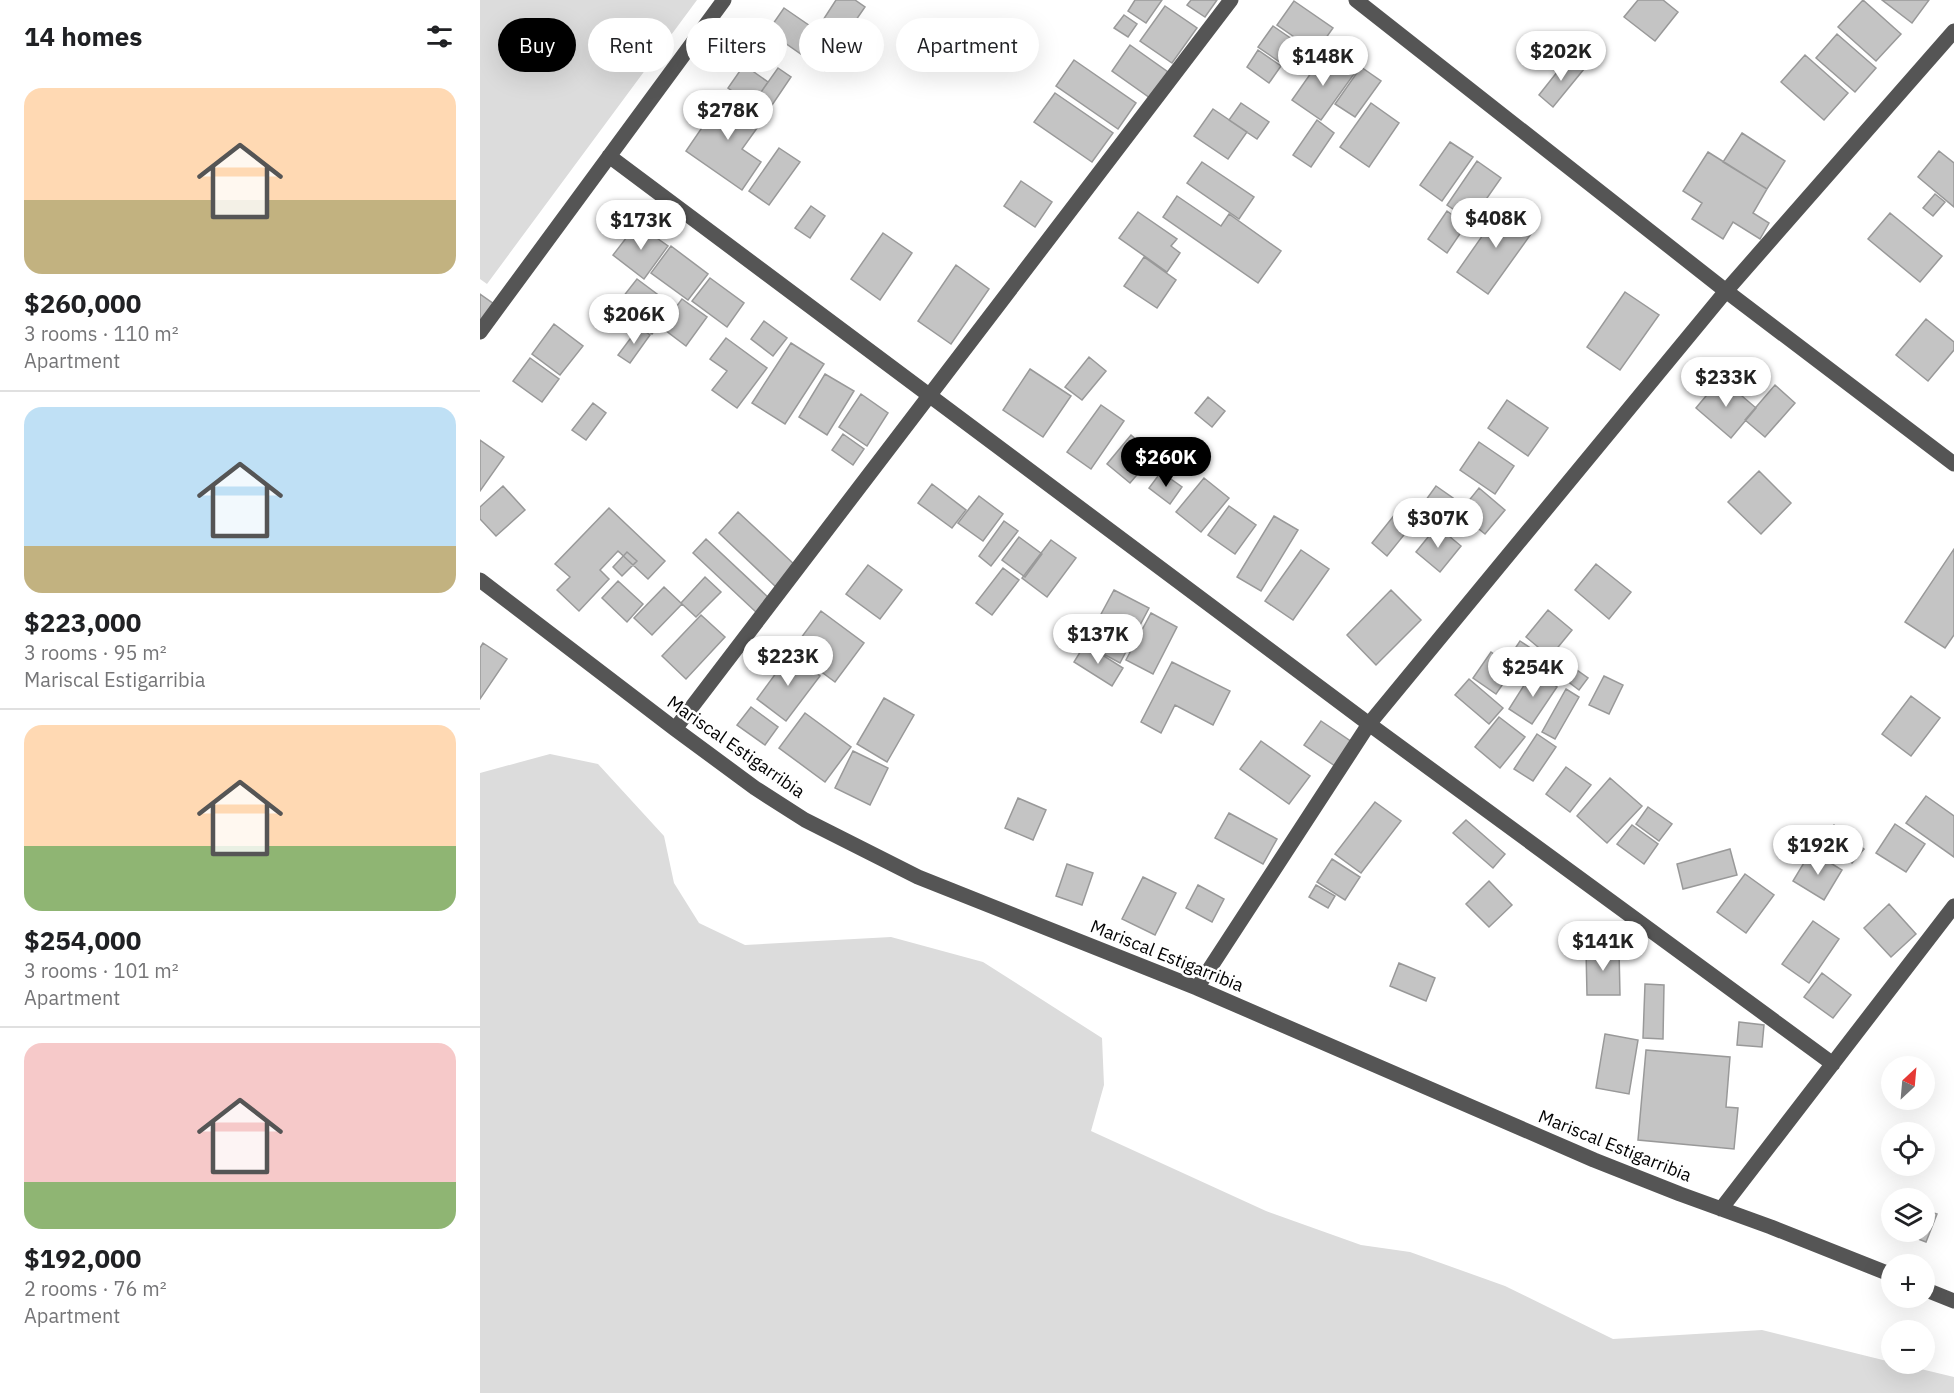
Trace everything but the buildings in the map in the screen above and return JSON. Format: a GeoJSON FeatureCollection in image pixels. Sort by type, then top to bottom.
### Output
{"type":"FeatureCollection","features":[{"type":"Feature","properties":{"kind":"street"},"geometry":{"type":"LineString","coordinates":[[480,332],[724,0]]}},
{"type":"Feature","properties":{"kind":"street"},"geometry":{"type":"LineString","coordinates":[[675,729],[1231,0]]}},
{"type":"Feature","properties":{"kind":"street"},"geometry":{"type":"LineString","coordinates":[[1356,0],[1726,291],[1954,465]]}},
{"type":"Feature","properties":{"kind":"street"},"geometry":{"type":"LineString","coordinates":[[1197,988],[1369,724],[1726,291],[1954,31]]}},
{"type":"Feature","properties":{"kind":"street"},"geometry":{"type":"LineString","coordinates":[[609,156],[1369,724],[1833,1064]]}},
{"type":"Feature","properties":{"kind":"street","name":"Mariscal Estigarribia"},"geometry":{"type":"LineString","coordinates":[[480,580],[755,788],[805,820],[908,872],[1197,988],[1594,1160],[1881,1271]]}},
{"type":"Feature","properties":{"kind":"street"},"geometry":{"type":"LineString","coordinates":[[1721,1209],[1954,906]]}},
{"type":"Feature","properties":{"kind":"street"},"geometry":{"type":"LineString","coordinates":[[1935,1293],[1954,1301]]}},
{"type":"Feature","properties":{"kind":"shaded area"},"geometry":{"type":"Polygon","coordinates":[[[480,0],[697,0],[674,31],[674,18],[588,18],[588,72],[644,72],[487,284],[480,279],[480,0]]]}},
{"type":"Feature","properties":{"kind":"shaded area"},"geometry":{"type":"Polygon","coordinates":[[[550,754],[598,764],[664,836],[674,883],[699,923],[745,945],[891,937],[983,962],[1102,1038],[1104,1085],[1091,1131],[1266,1211],[1361,1245],[1410,1252],[1505,1286],[1613,1339],[1762,1330],[1881,1360],[1881,1374],[1935,1372],[1954,1377],[1954,1393],[480,1393],[480,773],[550,754]]]}}]}
